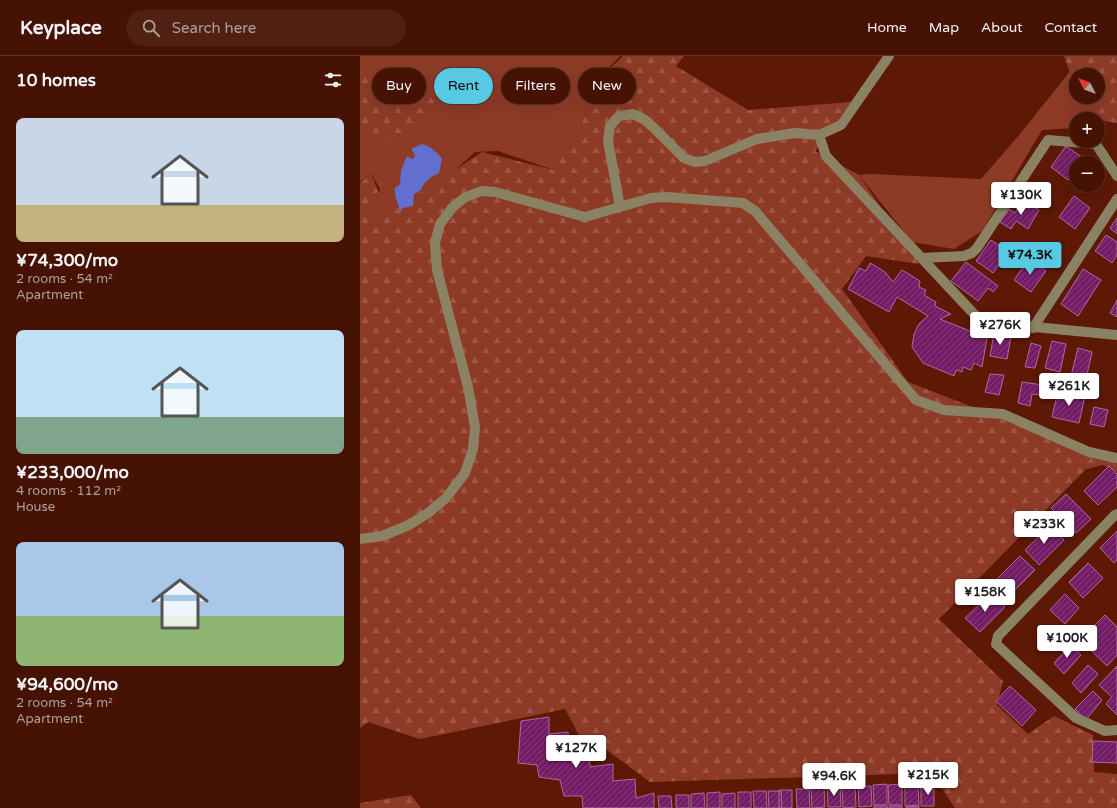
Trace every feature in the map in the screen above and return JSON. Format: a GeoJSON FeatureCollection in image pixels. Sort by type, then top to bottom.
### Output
{"type":"FeatureCollection","features":[{"type":"Feature","properties":{"kind":"street"},"geometry":{"type":"LineString","coordinates":[[620,207],[608,141],[610,126],[619,116],[633,114],[645,120],[684,158],[695,162],[705,161],[757,139],[795,133],[819,135],[841,125],[889,56]]}},
{"type":"Feature","properties":{"kind":"street"},"geometry":{"type":"LineString","coordinates":[[819,135],[826,156],[974,314],[984,322],[1033,328],[1117,335]]}},
{"type":"Feature","properties":{"kind":"street"},"geometry":{"type":"LineString","coordinates":[[922,258],[964,256],[972,253],[978,248],[1048,140],[1096,144],[1117,176]]}},
{"type":"Feature","properties":{"kind":"street"},"geometry":{"type":"LineString","coordinates":[[360,539],[382,536],[409,525],[428,513],[446,498],[465,473],[473,449],[475,427],[468,387],[437,270],[435,243],[440,224],[452,208],[464,198],[481,191],[495,192],[585,217],[651,198],[667,197],[743,204],[755,211],[916,400],[944,410],[1003,414],[1089,452],[1117,458]]}},
{"type":"Feature","properties":{"kind":"street"},"geometry":{"type":"LineString","coordinates":[[1033,328],[1117,199]]}},
{"type":"Feature","properties":{"kind":"street"},"geometry":{"type":"LineString","coordinates":[[1117,514],[998,636],[996,644],[1076,718],[1105,731],[1117,730]]}},
{"type":"Feature","properties":{"kind":"green space"},"geometry":{"type":"Polygon","coordinates":[[[360,56],[620,56],[608,68],[578,68],[578,104],[588,104],[574,147],[554,170],[498,151],[475,152],[454,171],[369,226],[380,189],[371,173],[360,182],[360,56]]]}},
{"type":"Feature","properties":{"kind":"green space"},"geometry":{"type":"Polygon","coordinates":[[[623,56],[684,56],[676,66],[748,110],[851,102],[815,151],[859,175],[919,264],[866,256],[842,289],[908,382],[1089,452],[1117,458],[1117,472],[1103,465],[1086,469],[939,619],[1003,681],[997,705],[1028,734],[1054,716],[1093,735],[1094,772],[1117,774],[1117,808],[955,808],[932,773],[650,782],[600,745],[581,739],[565,709],[420,739],[368,722],[360,728],[360,183],[371,173],[379,194],[369,226],[482,152],[554,170],[578,134],[588,104],[636,104],[636,68],[610,68],[623,56]]]}},
{"type":"Feature","properties":{"kind":"green space"},"geometry":{"type":"Polygon","coordinates":[[[1064,56],[1117,56],[1117,123],[1105,121],[1105,112],[1084,112],[1081,104],[1105,104],[1105,68],[1069,68],[1069,70],[1064,56]]]}},
{"type":"Feature","properties":{"kind":"green space"},"geometry":{"type":"Polygon","coordinates":[[[360,71],[372,75],[372,104],[426,104],[426,88],[434,89],[435,104],[428,116],[397,142],[360,129],[360,71]]]}},
{"type":"Feature","properties":{"kind":"green space"},"geometry":{"type":"Polygon","coordinates":[[[1069,73],[1069,104],[1082,104],[1085,112],[1069,112],[1069,128],[1042,130],[982,231],[954,249],[912,242],[859,175],[871,174],[981,179],[1020,134],[1069,73]]]}},
{"type":"Feature","properties":{"kind":"green space"},"geometry":{"type":"Polygon","coordinates":[[[411,795],[421,808],[360,808],[360,803],[411,795]]]}},
{"type":"Feature","properties":{"kind":"water"},"geometry":{"type":"Polygon","coordinates":[[[422,144],[433,150],[442,159],[439,173],[428,180],[421,190],[414,194],[413,206],[403,208],[400,211],[395,188],[400,184],[401,170],[407,156],[411,159],[414,158],[415,155],[411,149],[422,144]]]}},
{"type":"Feature","properties":{"kind":"building"},"geometry":{"type":"Polygon","coordinates":[[[1066,146],[1080,156],[1069,156],[1068,180],[1051,167],[1066,146]]]}},
{"type":"Feature","properties":{"kind":"building"},"geometry":{"type":"Polygon","coordinates":[[[1074,196],[1090,208],[1075,229],[1059,217],[1074,196]]]}},
{"type":"Feature","properties":{"kind":"building"},"geometry":{"type":"Polygon","coordinates":[[[1023,200],[1039,210],[1028,229],[1016,221],[1011,229],[1000,222],[1009,209],[1015,213],[1023,200]]]}},
{"type":"Feature","properties":{"kind":"building"},"geometry":{"type":"Polygon","coordinates":[[[1117,218],[1117,234],[1110,228],[1117,218]]]}},
{"type":"Feature","properties":{"kind":"building"},"geometry":{"type":"Polygon","coordinates":[[[1106,235],[1117,242],[1117,255],[1112,263],[1095,251],[1106,235]]]}},
{"type":"Feature","properties":{"kind":"building"},"geometry":{"type":"Polygon","coordinates":[[[991,240],[1008,252],[993,273],[976,261],[991,240]]]}},
{"type":"Feature","properties":{"kind":"building"},"geometry":{"type":"Polygon","coordinates":[[[1029,259],[1046,271],[1031,292],[1014,280],[1029,259]]]}},
{"type":"Feature","properties":{"kind":"building"},"geometry":{"type":"Polygon","coordinates":[[[966,262],[998,286],[993,292],[988,288],[978,301],[951,281],[966,262]]]}},
{"type":"Feature","properties":{"kind":"building"},"geometry":{"type":"Polygon","coordinates":[[[870,263],[885,272],[893,282],[902,270],[920,281],[919,287],[926,290],[924,295],[936,302],[935,306],[951,314],[940,319],[987,338],[982,367],[974,363],[971,370],[963,367],[962,372],[956,370],[954,376],[923,363],[912,347],[914,334],[919,324],[928,316],[897,297],[889,312],[848,289],[859,268],[866,271],[870,263]]]}},
{"type":"Feature","properties":{"kind":"building"},"geometry":{"type":"Polygon","coordinates":[[[1083,269],[1101,280],[1078,316],[1061,304],[1083,269]]]}},
{"type":"Feature","properties":{"kind":"building"},"geometry":{"type":"Polygon","coordinates":[[[1117,300],[1117,317],[1110,313],[1117,300]]]}},
{"type":"Feature","properties":{"kind":"building"},"geometry":{"type":"Polygon","coordinates":[[[994,333],[1011,336],[1007,359],[990,356],[994,333]]]}},
{"type":"Feature","properties":{"kind":"building"},"geometry":{"type":"Polygon","coordinates":[[[1052,341],[1066,344],[1060,372],[1045,368],[1052,341]]]}},
{"type":"Feature","properties":{"kind":"building"},"geometry":{"type":"Polygon","coordinates":[[[1031,343],[1041,346],[1035,368],[1025,367],[1031,343]]]}},
{"type":"Feature","properties":{"kind":"building"},"geometry":{"type":"Polygon","coordinates":[[[1078,348],[1092,352],[1086,379],[1071,376],[1078,348]]]}},
{"type":"Feature","properties":{"kind":"building"},"geometry":{"type":"Polygon","coordinates":[[[990,374],[1004,375],[999,395],[985,392],[990,374]]]}},
{"type":"Feature","properties":{"kind":"building"},"geometry":{"type":"Polygon","coordinates":[[[1022,382],[1043,385],[1041,395],[1032,394],[1030,406],[1018,403],[1022,382]]]}},
{"type":"Feature","properties":{"kind":"building"},"geometry":{"type":"Polygon","coordinates":[[[1058,391],[1085,396],[1079,423],[1052,417],[1058,391]]]}},
{"type":"Feature","properties":{"kind":"building"},"geometry":{"type":"Polygon","coordinates":[[[1094,407],[1108,410],[1104,427],[1090,424],[1094,407]]]}},
{"type":"Feature","properties":{"kind":"building"},"geometry":{"type":"Polygon","coordinates":[[[1109,466],[1117,474],[1117,487],[1098,505],[1084,491],[1109,466]]]}},
{"type":"Feature","properties":{"kind":"building"},"geometry":{"type":"Polygon","coordinates":[[[1066,494],[1091,519],[1076,533],[1051,508],[1066,494]]]}},
{"type":"Feature","properties":{"kind":"building"},"geometry":{"type":"Polygon","coordinates":[[[1050,526],[1064,540],[1039,565],[1025,550],[1050,526]]]}},
{"type":"Feature","properties":{"kind":"building"},"geometry":{"type":"Polygon","coordinates":[[[1117,531],[1117,560],[1114,563],[1100,548],[1117,531]]]}},
{"type":"Feature","properties":{"kind":"building"},"geometry":{"type":"Polygon","coordinates":[[[1020,556],[1035,570],[1009,596],[995,581],[1020,556]]]}},
{"type":"Feature","properties":{"kind":"building"},"geometry":{"type":"Polygon","coordinates":[[[1088,563],[1103,578],[1083,598],[1069,582],[1088,563]]]}},
{"type":"Feature","properties":{"kind":"building"},"geometry":{"type":"Polygon","coordinates":[[[991,593],[1005,607],[980,632],[965,618],[991,593]]]}},
{"type":"Feature","properties":{"kind":"building"},"geometry":{"type":"Polygon","coordinates":[[[1065,594],[1079,608],[1065,624],[1050,610],[1065,594]]]}},
{"type":"Feature","properties":{"kind":"building"},"geometry":{"type":"Polygon","coordinates":[[[1105,615],[1117,627],[1117,655],[1107,666],[1080,640],[1105,615]]]}},
{"type":"Feature","properties":{"kind":"building"},"geometry":{"type":"Polygon","coordinates":[[[1071,645],[1081,655],[1064,674],[1054,663],[1071,645]]]}},
{"type":"Feature","properties":{"kind":"building"},"geometry":{"type":"Polygon","coordinates":[[[1088,665],[1098,674],[1081,693],[1072,683],[1088,665]]]}},
{"type":"Feature","properties":{"kind":"building"},"geometry":{"type":"Polygon","coordinates":[[[1117,666],[1117,715],[1106,704],[1112,697],[1099,685],[1117,666]]]}},
{"type":"Feature","properties":{"kind":"building"},"geometry":{"type":"Polygon","coordinates":[[[1010,686],[1036,710],[1022,726],[996,701],[1010,686]]]}},
{"type":"Feature","properties":{"kind":"building"},"geometry":{"type":"Polygon","coordinates":[[[1093,691],[1102,700],[1086,720],[1075,709],[1093,691]]]}},
{"type":"Feature","properties":{"kind":"building"},"geometry":{"type":"Polygon","coordinates":[[[549,717],[549,734],[568,732],[569,750],[589,750],[590,767],[613,764],[613,781],[635,779],[636,798],[654,793],[654,808],[583,808],[582,796],[564,796],[560,780],[539,777],[537,765],[518,763],[521,721],[549,717]]]}},
{"type":"Feature","properties":{"kind":"building"},"geometry":{"type":"Polygon","coordinates":[[[1093,741],[1117,742],[1117,763],[1092,762],[1093,741]]]}},
{"type":"Feature","properties":{"kind":"building"},"geometry":{"type":"Polygon","coordinates":[[[887,784],[887,805],[874,805],[873,785],[887,784]]]}},
{"type":"Feature","properties":{"kind":"building"},"geometry":{"type":"Polygon","coordinates":[[[902,784],[902,805],[889,805],[888,785],[902,784]]]}},
{"type":"Feature","properties":{"kind":"building"},"geometry":{"type":"Polygon","coordinates":[[[905,785],[918,785],[919,805],[905,806],[905,785]]]}},
{"type":"Feature","properties":{"kind":"building"},"geometry":{"type":"Polygon","coordinates":[[[934,785],[934,806],[921,806],[921,786],[934,785]]]}},
{"type":"Feature","properties":{"kind":"building"},"geometry":{"type":"Polygon","coordinates":[[[840,786],[841,807],[828,807],[827,787],[840,786]]]}},
{"type":"Feature","properties":{"kind":"building"},"geometry":{"type":"Polygon","coordinates":[[[858,786],[871,786],[872,806],[859,807],[858,786]]]}},
{"type":"Feature","properties":{"kind":"building"},"geometry":{"type":"Polygon","coordinates":[[[824,787],[825,807],[812,808],[811,788],[824,787]]]}},
{"type":"Feature","properties":{"kind":"building"},"geometry":{"type":"Polygon","coordinates":[[[855,787],[856,807],[843,808],[842,788],[855,787]]]}},
{"type":"Feature","properties":{"kind":"building"},"geometry":{"type":"Polygon","coordinates":[[[796,789],[809,789],[810,808],[797,808],[796,789]]]}},
{"type":"Feature","properties":{"kind":"building"},"geometry":{"type":"Polygon","coordinates":[[[779,790],[792,790],[792,808],[779,808],[779,790]]]}},
{"type":"Feature","properties":{"kind":"building"},"geometry":{"type":"Polygon","coordinates":[[[753,791],[766,791],[767,808],[754,808],[753,791]]]}},
{"type":"Feature","properties":{"kind":"building"},"geometry":{"type":"Polygon","coordinates":[[[768,791],[781,791],[782,808],[769,808],[768,791]]]}},
{"type":"Feature","properties":{"kind":"building"},"geometry":{"type":"Polygon","coordinates":[[[720,792],[720,808],[707,808],[707,793],[720,792]]]}},
{"type":"Feature","properties":{"kind":"building"},"geometry":{"type":"Polygon","coordinates":[[[738,792],[751,792],[751,808],[738,808],[738,792]]]}},
{"type":"Feature","properties":{"kind":"building"},"geometry":{"type":"Polygon","coordinates":[[[704,793],[705,808],[691,808],[691,794],[704,793]]]}},
{"type":"Feature","properties":{"kind":"building"},"geometry":{"type":"Polygon","coordinates":[[[735,793],[735,808],[722,808],[722,794],[735,793]]]}},
{"type":"Feature","properties":{"kind":"building"},"geometry":{"type":"Polygon","coordinates":[[[676,795],[689,795],[689,808],[676,808],[676,795]]]}},
{"type":"Feature","properties":{"kind":"building"},"geometry":{"type":"Polygon","coordinates":[[[658,796],[671,796],[672,808],[659,808],[658,796]]]}},
{"type":"Feature","properties":{"kind":"building"},"geometry":{"type":"Polygon","coordinates":[[[874,806],[887,806],[888,808],[874,808],[874,806]]]}},
{"type":"Feature","properties":{"kind":"building"},"geometry":{"type":"Polygon","coordinates":[[[889,806],[902,806],[902,808],[889,808],[889,806]]]}},
{"type":"Feature","properties":{"kind":"building"},"geometry":{"type":"Polygon","coordinates":[[[919,806],[919,808],[906,808],[906,807],[919,806]]]}}]}
